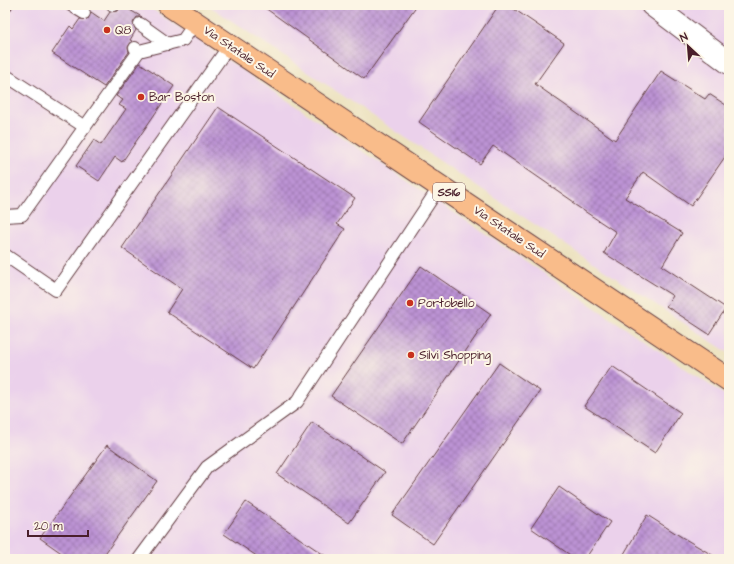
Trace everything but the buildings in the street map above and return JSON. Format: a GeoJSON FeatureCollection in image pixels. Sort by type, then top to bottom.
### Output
{"type":"FeatureCollection","features":[{"type":"Feature","properties":{"kind":"main road","name":"Via Statale Sud"},"geometry":{"type":"LineString","coordinates":[[169,5],[729,380]]}},
{"type":"Feature","properties":{"kind":"street"},"geometry":{"type":"LineString","coordinates":[[652,5],[729,63]]}},
{"type":"Feature","properties":{"kind":"lane"},"geometry":{"type":"LineString","coordinates":[[71,5],[84,14]]}},
{"type":"Feature","properties":{"kind":"lane"},"geometry":{"type":"LineString","coordinates":[[5,216],[22,215],[85,127],[137,49],[184,40],[195,23]]}},
{"type":"Feature","properties":{"kind":"lane"},"geometry":{"type":"LineString","coordinates":[[140,24],[168,44]]}},
{"type":"Feature","properties":{"kind":"lane"},"geometry":{"type":"LineString","coordinates":[[5,255],[56,290],[229,46]]}},
{"type":"Feature","properties":{"kind":"lane"},"geometry":{"type":"LineString","coordinates":[[5,75],[85,127]]}},
{"type":"Feature","properties":{"kind":"lane"},"geometry":{"type":"LineString","coordinates":[[139,559],[207,467],[297,402],[440,186]]}},
{"type":"Feature","properties":{"kind":"shaded area"},"geometry":{"type":"Polygon","coordinates":[[[5,5],[146,5],[729,398],[729,559],[5,559],[5,5]]]}},
{"type":"Feature","properties":{"kind":"shaded area"},"geometry":{"type":"Polygon","coordinates":[[[208,5],[729,5],[729,353],[513,210],[208,5]]]}},
{"type":"Feature","properties":{"kind":"place","name":"Q8"},"geometry":{"type":"Point","coordinates":[107,30]}},
{"type":"Feature","properties":{"kind":"place","name":"Bar Boston"},"geometry":{"type":"Point","coordinates":[141,97]}},
{"type":"Feature","properties":{"kind":"place","name":"Portobello"},"geometry":{"type":"Point","coordinates":[410,303]}},
{"type":"Feature","properties":{"kind":"place","name":"Silvi Shopping"},"geometry":{"type":"Point","coordinates":[411,355]}}]}
